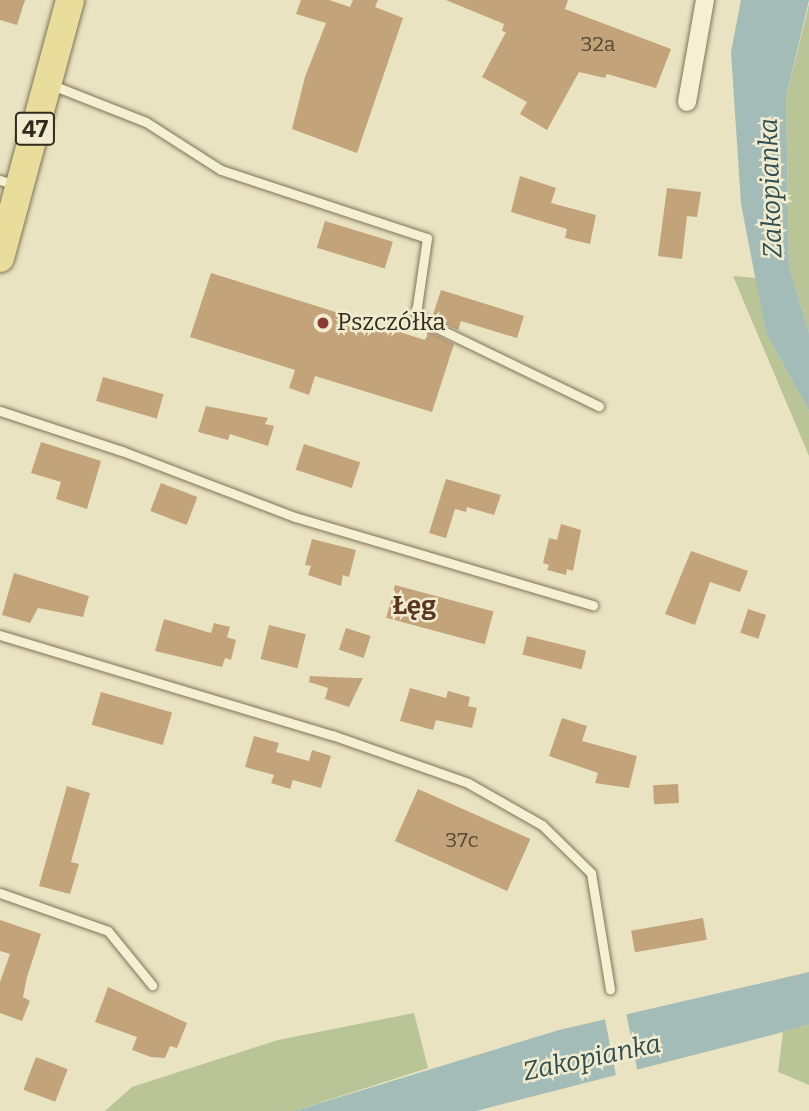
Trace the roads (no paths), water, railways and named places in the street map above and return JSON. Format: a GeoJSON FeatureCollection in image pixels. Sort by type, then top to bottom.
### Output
{"type":"FeatureCollection","features":[{"type":"Feature","properties":{"kind":"main road","name":"47"},"geometry":{"type":"LineString","coordinates":[[0,258],[10,183],[47,83],[69,0]]}},
{"type":"Feature","properties":{"kind":"street"},"geometry":{"type":"LineString","coordinates":[[687,102],[705,0]]}},
{"type":"Feature","properties":{"kind":"lane"},"geometry":{"type":"LineString","coordinates":[[47,83],[146,122],[220,170],[427,238],[416,313],[427,323],[599,405]]}},
{"type":"Feature","properties":{"kind":"lane"},"geometry":{"type":"LineString","coordinates":[[0,411],[122,451],[295,517],[440,563],[593,605]]}},
{"type":"Feature","properties":{"kind":"lane"},"geometry":{"type":"LineString","coordinates":[[0,635],[332,735],[468,783],[532,819],[591,873],[610,989]]}},
{"type":"Feature","properties":{"kind":"lane"},"geometry":{"type":"LineString","coordinates":[[0,893],[108,932],[152,985]]}},
{"type":"Feature","properties":{"kind":"water","name":"Zakopianka"},"geometry":{"type":"Polygon","coordinates":[[[741,0],[809,0],[786,97],[789,267],[809,333],[809,411],[766,333],[741,204],[731,52],[741,0]]]}},
{"type":"Feature","properties":{"kind":"water","name":"Zakopianka"},"geometry":{"type":"Polygon","coordinates":[[[809,972],[809,1024],[783,1032],[476,1111],[294,1111],[559,1030],[809,972]]]}},
{"type":"Feature","properties":{"kind":"place","name":"Pszczółka"},"geometry":{"type":"Point","coordinates":[323,323]}},
{"type":"Feature","properties":{"kind":"district","name":"Łęg"},"geometry":{"type":"Point","coordinates":[414,606]}}]}
